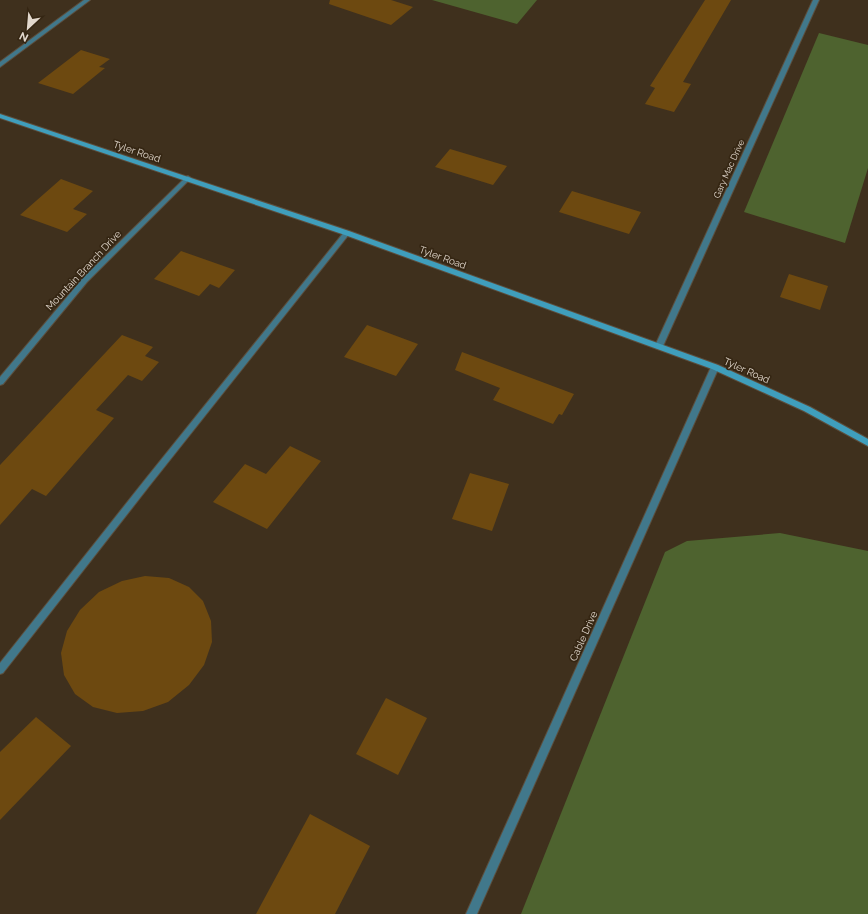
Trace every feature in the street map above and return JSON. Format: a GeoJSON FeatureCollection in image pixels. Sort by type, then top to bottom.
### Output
{"type":"FeatureCollection","features":[{"type":"Feature","properties":{"kind":"street"},"geometry":{"type":"LineString","coordinates":[[0,65],[87,0]]}},
{"type":"Feature","properties":{"kind":"street","name":"Gary Mac Drive"},"geometry":{"type":"LineString","coordinates":[[659,346],[816,0]]}},
{"type":"Feature","properties":{"kind":"street","name":"Tyler Road"},"geometry":{"type":"LineString","coordinates":[[0,116],[188,178],[347,233],[715,367],[807,409],[868,443]]}},
{"type":"Feature","properties":{"kind":"street","name":"Mountain Branch Drive"},"geometry":{"type":"LineString","coordinates":[[0,382],[85,280],[188,178]]}},
{"type":"Feature","properties":{"kind":"street"},"geometry":{"type":"LineString","coordinates":[[0,670],[347,233]]}},
{"type":"Feature","properties":{"kind":"street","name":"Cable Drive"},"geometry":{"type":"LineString","coordinates":[[471,914],[715,367]]}},
{"type":"Feature","properties":{"kind":"green space"},"geometry":{"type":"Polygon","coordinates":[[[432,0],[537,0],[517,24],[432,0]]]}},
{"type":"Feature","properties":{"kind":"green space"},"geometry":{"type":"Polygon","coordinates":[[[819,33],[868,45],[868,168],[845,243],[744,212],[819,33]]]}},
{"type":"Feature","properties":{"kind":"green space"},"geometry":{"type":"Polygon","coordinates":[[[780,533],[868,551],[868,914],[521,914],[665,552],[687,541],[780,533]]]}},
{"type":"Feature","properties":{"kind":"building"},"geometry":{"type":"Polygon","coordinates":[[[330,0],[391,0],[413,7],[391,25],[329,4],[330,0]]]}},
{"type":"Feature","properties":{"kind":"building"},"geometry":{"type":"Polygon","coordinates":[[[705,0],[731,0],[683,82],[691,84],[674,112],[645,104],[655,88],[650,86],[705,0]]]}},
{"type":"Feature","properties":{"kind":"building"},"geometry":{"type":"Polygon","coordinates":[[[81,50],[110,59],[99,67],[105,68],[73,94],[38,83],[81,50]]]}},
{"type":"Feature","properties":{"kind":"building"},"geometry":{"type":"Polygon","coordinates":[[[450,149],[507,166],[493,185],[435,167],[450,149]]]}},
{"type":"Feature","properties":{"kind":"building"},"geometry":{"type":"Polygon","coordinates":[[[61,179],[93,191],[73,209],[87,214],[67,232],[20,215],[61,179]]]}},
{"type":"Feature","properties":{"kind":"building"},"geometry":{"type":"Polygon","coordinates":[[[572,191],[641,212],[629,234],[559,212],[572,191]]]}},
{"type":"Feature","properties":{"kind":"building"},"geometry":{"type":"Polygon","coordinates":[[[181,251],[235,270],[219,288],[210,284],[199,296],[154,279],[181,251]]]}},
{"type":"Feature","properties":{"kind":"building"},"geometry":{"type":"Polygon","coordinates":[[[789,274],[828,286],[820,310],[780,297],[789,274]]]}},
{"type":"Feature","properties":{"kind":"building"},"geometry":{"type":"Polygon","coordinates":[[[367,325],[418,344],[396,376],[344,357],[367,325]]]}},
{"type":"Feature","properties":{"kind":"building"},"geometry":{"type":"Polygon","coordinates":[[[122,335],[153,347],[145,356],[159,362],[142,381],[128,375],[96,410],[114,418],[46,496],[32,489],[0,525],[0,465],[122,335]]]}},
{"type":"Feature","properties":{"kind":"building"},"geometry":{"type":"Polygon","coordinates":[[[462,352],[574,394],[562,415],[559,414],[553,424],[493,400],[500,388],[455,370],[462,352]]]}},
{"type":"Feature","properties":{"kind":"building"},"geometry":{"type":"Polygon","coordinates":[[[290,446],[321,461],[267,529],[213,502],[245,464],[266,474],[290,446]]]}},
{"type":"Feature","properties":{"kind":"building"},"geometry":{"type":"Polygon","coordinates":[[[470,473],[509,484],[492,531],[452,519],[470,473]]]}},
{"type":"Feature","properties":{"kind":"building"},"geometry":{"type":"Polygon","coordinates":[[[145,576],[169,578],[189,587],[203,601],[211,621],[212,642],[204,665],[189,685],[168,702],[143,711],[117,713],[93,707],[75,694],[64,675],[61,653],[67,631],[80,610],[99,592],[122,581],[145,576]]]}},
{"type":"Feature","properties":{"kind":"building"},"geometry":{"type":"Polygon","coordinates":[[[386,698],[427,718],[398,775],[356,754],[386,698]]]}},
{"type":"Feature","properties":{"kind":"building"},"geometry":{"type":"Polygon","coordinates":[[[36,717],[71,746],[0,820],[0,752],[36,717]]]}},
{"type":"Feature","properties":{"kind":"building"},"geometry":{"type":"Polygon","coordinates":[[[310,814],[370,846],[335,914],[256,914],[310,814]]]}}]}
